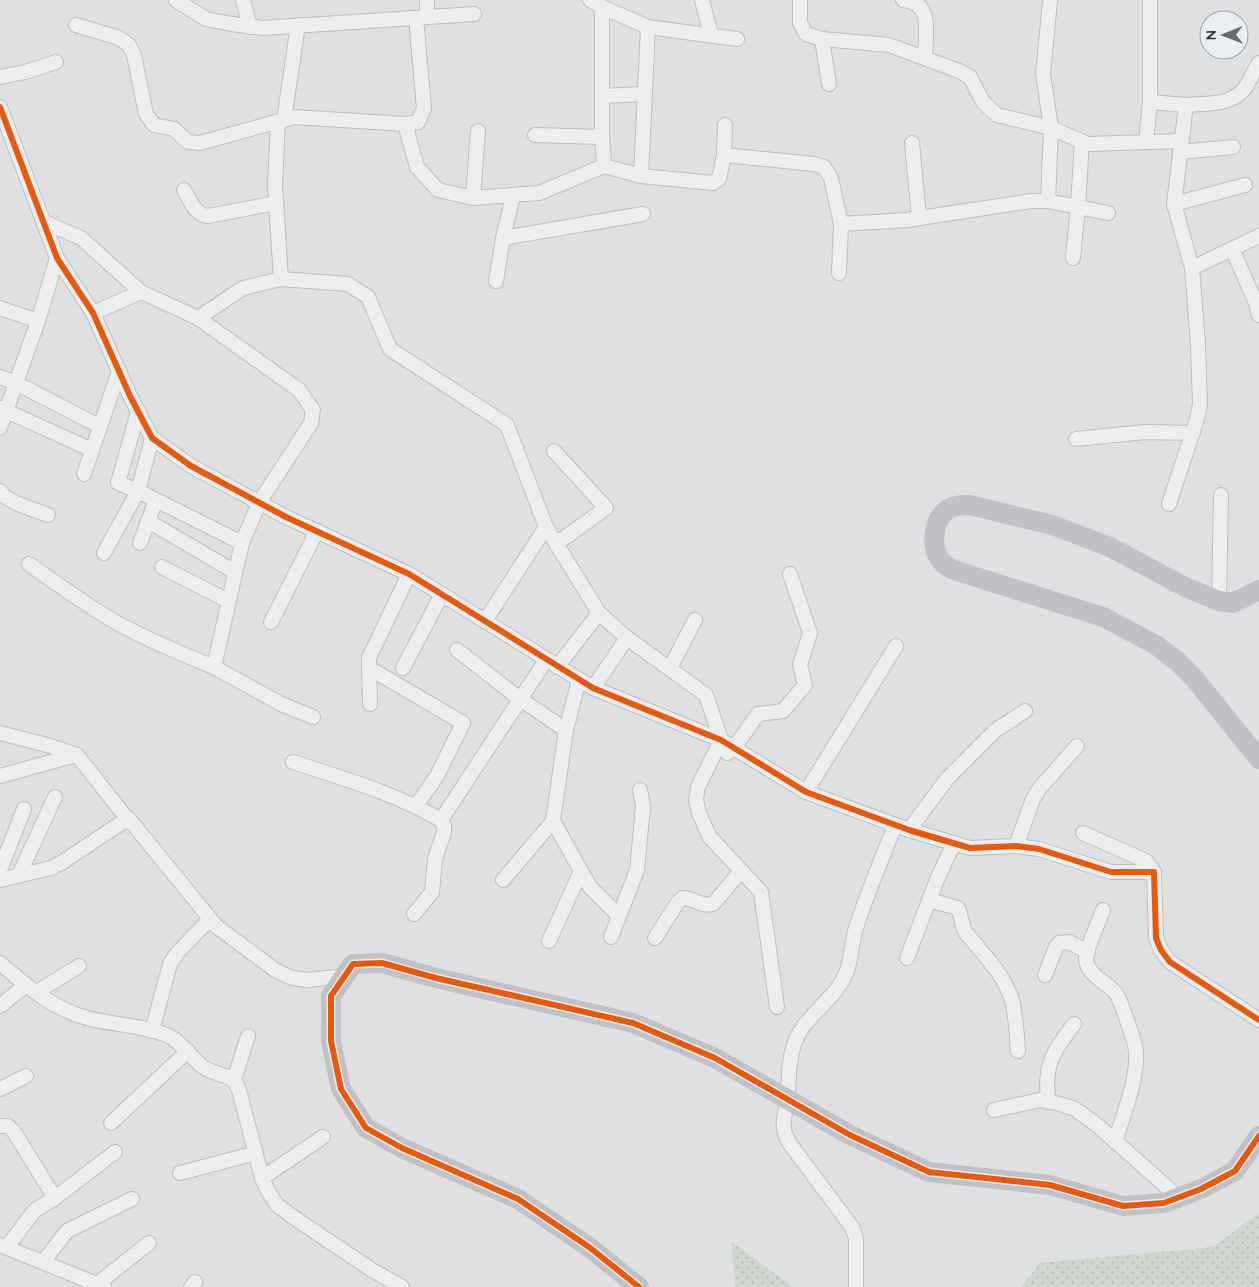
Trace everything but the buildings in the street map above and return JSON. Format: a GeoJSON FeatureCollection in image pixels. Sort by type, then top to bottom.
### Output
{"type":"FeatureCollection","features":[{"type":"Feature","properties":{"kind":"street"},"geometry":{"type":"LineString","coordinates":[[176,0],[206,18],[263,28],[474,14]]}},
{"type":"Feature","properties":{"kind":"street"},"geometry":{"type":"LineString","coordinates":[[244,0],[250,27]]}},
{"type":"Feature","properties":{"kind":"street"},"geometry":{"type":"LineString","coordinates":[[76,25],[119,38],[129,45],[134,55],[146,114],[154,125],[174,129],[188,142],[200,143],[294,117],[405,124],[418,122],[424,108],[422,18],[427,0]]}},
{"type":"Feature","properties":{"kind":"street"},"geometry":{"type":"LineString","coordinates":[[590,0],[648,27],[737,39]]}},
{"type":"Feature","properties":{"kind":"street"},"geometry":{"type":"LineString","coordinates":[[702,0],[711,35]]}},
{"type":"Feature","properties":{"kind":"street"},"geometry":{"type":"LineString","coordinates":[[800,0],[800,23],[806,34],[822,39],[889,45],[959,71],[970,77],[983,102],[998,115],[1051,128],[1088,144],[1146,142],[1181,146],[1233,147]]}},
{"type":"Feature","properties":{"kind":"street"},"geometry":{"type":"LineString","coordinates":[[1048,201],[1051,128],[1043,74],[1050,0]]}},
{"type":"Feature","properties":{"kind":"street"},"geometry":{"type":"LineString","coordinates":[[1146,142],[1150,102],[1150,0]]}},
{"type":"Feature","properties":{"kind":"street"},"geometry":{"type":"LineString","coordinates":[[912,1],[922,8],[925,18],[925,58]]}},
{"type":"Feature","properties":{"kind":"street"},"geometry":{"type":"LineString","coordinates":[[602,7],[602,137],[604,166]]}},
{"type":"Feature","properties":{"kind":"street"},"geometry":{"type":"LineString","coordinates":[[282,278],[275,177],[281,121],[298,26]]}},
{"type":"Feature","properties":{"kind":"street"},"geometry":{"type":"LineString","coordinates":[[641,176],[648,27]]}},
{"type":"Feature","properties":{"kind":"street"},"geometry":{"type":"LineString","coordinates":[[822,39],[829,84]]}},
{"type":"Feature","properties":{"kind":"street"},"geometry":{"type":"LineString","coordinates":[[0,77],[25,72],[56,62]]}},
{"type":"Feature","properties":{"kind":"street"},"geometry":{"type":"LineString","coordinates":[[1150,102],[1186,105],[1222,102],[1234,98],[1244,88],[1259,63]]}},
{"type":"Feature","properties":{"kind":"street"},"geometry":{"type":"LineString","coordinates":[[602,96],[644,94]]}},
{"type":"Feature","properties":{"kind":"street"},"geometry":{"type":"LineString","coordinates":[[1170,504],[1194,434],[1200,404],[1198,344],[1192,268],[1174,204],[1186,105]]}},
{"type":"Feature","properties":{"kind":"street"},"geometry":{"type":"LineString","coordinates":[[0,107],[5,138],[44,222],[57,258],[93,313],[138,412],[152,438],[191,466],[317,531],[410,574],[593,688],[721,740],[806,792],[909,830],[970,848],[1016,846],[1039,849],[1111,872],[1154,872]]}},
{"type":"Feature","properties":{"kind":"street"},"geometry":{"type":"LineString","coordinates":[[405,124],[417,167],[438,190],[473,198],[539,193],[604,166],[641,176],[713,183],[719,179],[724,155],[725,125]]}},
{"type":"Feature","properties":{"kind":"street"},"geometry":{"type":"LineString","coordinates":[[473,198],[478,131]]}},
{"type":"Feature","properties":{"kind":"street"},"geometry":{"type":"LineString","coordinates":[[536,135],[602,137]]}},
{"type":"Feature","properties":{"kind":"street"},"geometry":{"type":"LineString","coordinates":[[1073,258],[1082,141]]}},
{"type":"Feature","properties":{"kind":"street"},"geometry":{"type":"LineString","coordinates":[[912,143],[918,218]]}},
{"type":"Feature","properties":{"kind":"street"},"geometry":{"type":"LineString","coordinates":[[724,155],[814,164],[824,167],[831,178],[841,224],[839,273]]}},
{"type":"Feature","properties":{"kind":"street"},"geometry":{"type":"LineString","coordinates":[[1174,204],[1245,185]]}},
{"type":"Feature","properties":{"kind":"street"},"geometry":{"type":"LineString","coordinates":[[184,190],[198,213],[202,216],[276,203]]}},
{"type":"Feature","properties":{"kind":"street"},"geometry":{"type":"LineString","coordinates":[[496,281],[503,238],[513,196]]}},
{"type":"Feature","properties":{"kind":"street"},"geometry":{"type":"LineString","coordinates":[[841,224],[918,218],[1031,201],[1048,201],[1108,213]]}},
{"type":"Feature","properties":{"kind":"street"},"geometry":{"type":"LineString","coordinates":[[503,238],[643,214]]}},
{"type":"Feature","properties":{"kind":"street"},"geometry":{"type":"LineString","coordinates":[[44,222],[82,238],[140,292],[198,318],[299,390],[313,410],[311,423],[259,502],[242,543],[214,668]]}},
{"type":"Feature","properties":{"kind":"street"},"geometry":{"type":"LineString","coordinates":[[1192,268],[1259,236]]}},
{"type":"Feature","properties":{"kind":"street"},"geometry":{"type":"LineString","coordinates":[[1232,249],[1256,303],[1259,315]]}},
{"type":"Feature","properties":{"kind":"street"},"geometry":{"type":"LineString","coordinates":[[0,428],[4,409],[16,383],[38,321],[57,258]]}},
{"type":"Feature","properties":{"kind":"street"},"geometry":{"type":"LineString","coordinates":[[198,318],[243,288],[282,278],[348,284],[368,297],[390,349],[507,424],[546,527],[599,613],[627,638],[706,695],[721,740],[698,787],[696,800],[699,813],[709,836],[762,892],[777,1007]]}},
{"type":"Feature","properties":{"kind":"street"},"geometry":{"type":"LineString","coordinates":[[93,313],[140,292]]}},
{"type":"Feature","properties":{"kind":"street"},"geometry":{"type":"LineString","coordinates":[[0,308],[38,321]]}},
{"type":"Feature","properties":{"kind":"street"},"geometry":{"type":"LineString","coordinates":[[84,474],[119,371]]}},
{"type":"Feature","properties":{"kind":"street"},"geometry":{"type":"LineString","coordinates":[[0,377],[16,383],[99,426]]}},
{"type":"Feature","properties":{"kind":"street"},"geometry":{"type":"LineString","coordinates":[[4,409],[92,450]]}},
{"type":"Feature","properties":{"kind":"street"},"geometry":{"type":"LineString","coordinates":[[138,412],[118,483],[138,491],[242,543]]}},
{"type":"Feature","properties":{"kind":"street"},"geometry":{"type":"LineString","coordinates":[[1076,439],[1145,432],[1194,434]]}},
{"type":"Feature","properties":{"kind":"street"},"geometry":{"type":"LineString","coordinates":[[104,552],[138,491],[152,438]]}},
{"type":"Feature","properties":{"kind":"street"},"geometry":{"type":"LineString","coordinates":[[554,451],[606,508],[556,544]]}},
{"type":"Feature","properties":{"kind":"street"},"geometry":{"type":"LineString","coordinates":[[0,491],[2,495],[9,499],[48,514]]}},
{"type":"Feature","properties":{"kind":"street"},"geometry":{"type":"LineString","coordinates":[[1219,601],[1221,495]]}},
{"type":"Feature","properties":{"kind":"street"},"geometry":{"type":"LineString","coordinates":[[140,543],[156,500]]}},
{"type":"Feature","properties":{"kind":"street"},"geometry":{"type":"LineString","coordinates":[[1259,590],[1232,603],[1219,601],[1187,588],[1110,547],[1052,525],[970,505],[958,505],[946,510],[937,525],[934,540],[936,550],[942,561],[951,569],[1103,617],[1156,644],[1194,678],[1259,760]]}},
{"type":"Feature","properties":{"kind":"street"},"geometry":{"type":"LineString","coordinates":[[148,521],[235,572]]}},
{"type":"Feature","properties":{"kind":"street"},"geometry":{"type":"LineString","coordinates":[[485,621],[546,527]]}},
{"type":"Feature","properties":{"kind":"street"},"geometry":{"type":"LineString","coordinates":[[271,622],[317,531]]}},
{"type":"Feature","properties":{"kind":"street"},"geometry":{"type":"LineString","coordinates":[[28,564],[119,624],[160,645],[214,668],[281,704],[314,717]]}},
{"type":"Feature","properties":{"kind":"street"},"geometry":{"type":"LineString","coordinates":[[162,567],[228,601]]}},
{"type":"Feature","properties":{"kind":"street"},"geometry":{"type":"LineString","coordinates":[[370,704],[369,658],[410,574]]}},
{"type":"Feature","properties":{"kind":"street"},"geometry":{"type":"LineString","coordinates":[[709,764],[734,748],[758,714],[783,711],[805,684],[800,664],[810,633],[790,574]]}},
{"type":"Feature","properties":{"kind":"street"},"geometry":{"type":"LineString","coordinates":[[403,668],[442,594]]}},
{"type":"Feature","properties":{"kind":"street"},"geometry":{"type":"LineString","coordinates":[[441,820],[520,699],[551,663],[599,613]]}},
{"type":"Feature","properties":{"kind":"street"},"geometry":{"type":"LineString","coordinates":[[670,668],[695,620]]}},
{"type":"Feature","properties":{"kind":"street"},"geometry":{"type":"LineString","coordinates":[[593,688],[627,638]]}},
{"type":"Feature","properties":{"kind":"street"},"geometry":{"type":"LineString","coordinates":[[806,792],[896,646]]}},
{"type":"Feature","properties":{"kind":"street"},"geometry":{"type":"LineString","coordinates":[[458,650],[520,699],[566,730]]}},
{"type":"Feature","properties":{"kind":"street"},"geometry":{"type":"LineString","coordinates":[[369,668],[462,723],[437,776],[416,806]]}},
{"type":"Feature","properties":{"kind":"street"},"geometry":{"type":"LineString","coordinates":[[503,880],[553,821],[566,730],[579,680]]}},
{"type":"Feature","properties":{"kind":"street"},"geometry":{"type":"LineString","coordinates":[[909,830],[947,779],[996,730],[1025,711]]}},
{"type":"Feature","properties":{"kind":"street"},"geometry":{"type":"LineString","coordinates":[[0,733],[77,755],[216,926],[275,970],[292,978],[308,980],[345,976]]}},
{"type":"Feature","properties":{"kind":"street"},"geometry":{"type":"LineString","coordinates":[[1016,846],[1038,789],[1077,746]]}},
{"type":"Feature","properties":{"kind":"street"},"geometry":{"type":"LineString","coordinates":[[0,776],[77,755]]}},
{"type":"Feature","properties":{"kind":"street"},"geometry":{"type":"LineString","coordinates":[[293,762],[364,785],[416,806],[441,820],[444,832],[436,852],[432,892],[414,914]]}},
{"type":"Feature","properties":{"kind":"street"},"geometry":{"type":"LineString","coordinates":[[611,937],[637,870],[643,806],[640,790]]}},
{"type":"Feature","properties":{"kind":"street"},"geometry":{"type":"LineString","coordinates":[[19,875],[55,797]]}},
{"type":"Feature","properties":{"kind":"street"},"geometry":{"type":"LineString","coordinates":[[0,870],[24,809]]}},
{"type":"Feature","properties":{"kind":"street"},"geometry":{"type":"LineString","coordinates":[[0,880],[51,868],[62,863],[130,819]]}},
{"type":"Feature","properties":{"kind":"street"},"geometry":{"type":"LineString","coordinates":[[553,821],[590,887],[619,916]]}},
{"type":"Feature","properties":{"kind":"street"},"geometry":{"type":"LineString","coordinates":[[856,1287],[856,1238],[852,1227],[784,1133],[790,1061],[792,1048],[804,1026],[845,975],[859,918],[895,825]]}},
{"type":"Feature","properties":{"kind":"street"},"geometry":{"type":"LineString","coordinates":[[1083,833],[1146,861],[1154,872],[1156,938],[1161,950],[1170,962],[1259,1020]]}},
{"type":"Feature","properties":{"kind":"street"},"geometry":{"type":"LineString","coordinates":[[907,958],[929,900],[954,844]]}},
{"type":"Feature","properties":{"kind":"street"},"geometry":{"type":"LineString","coordinates":[[549,941],[581,871]]}},
{"type":"Feature","properties":{"kind":"street"},"geometry":{"type":"LineString","coordinates":[[655,938],[678,902],[683,898],[688,898],[700,904],[712,904],[741,871]]}},
{"type":"Feature","properties":{"kind":"street"},"geometry":{"type":"LineString","coordinates":[[929,900],[958,908],[962,927],[996,969],[1009,991],[1013,1006],[1018,1051]]}},
{"type":"Feature","properties":{"kind":"street"},"geometry":{"type":"LineString","coordinates":[[1103,910],[1086,958],[1088,966],[1093,973],[1111,987],[1118,996],[1136,1051],[1135,1073],[1116,1142]]}},
{"type":"Feature","properties":{"kind":"street"},"geometry":{"type":"LineString","coordinates":[[152,1031],[170,964],[178,952],[210,918]]}},
{"type":"Feature","properties":{"kind":"street"},"geometry":{"type":"LineString","coordinates":[[1045,975],[1059,943],[1069,942],[1088,952]]}},
{"type":"Feature","properties":{"kind":"street"},"geometry":{"type":"LineString","coordinates":[[0,963],[53,1003],[85,1018],[152,1031],[170,1037],[205,1068],[226,1075],[234,1080],[239,1090],[262,1178],[277,1205],[372,1270],[402,1287]]}},
{"type":"Feature","properties":{"kind":"street"},"geometry":{"type":"LineString","coordinates":[[639,1287],[589,1247],[518,1199],[402,1148],[366,1128],[341,1089],[331,1041],[331,996],[353,964],[382,963],[436,978],[633,1023],[715,1058],[850,1135],[929,1172],[1050,1185],[1123,1206],[1164,1202],[1201,1189],[1235,1172],[1259,1136]]}},
{"type":"Feature","properties":{"kind":"street"},"geometry":{"type":"LineString","coordinates":[[0,1006],[31,988],[79,966]]}},
{"type":"Feature","properties":{"kind":"street"},"geometry":{"type":"LineString","coordinates":[[1048,1102],[1047,1075],[1050,1063],[1057,1048],[1074,1024]]}},
{"type":"Feature","properties":{"kind":"street"},"geometry":{"type":"LineString","coordinates":[[234,1080],[248,1036]]}},
{"type":"Feature","properties":{"kind":"street"},"geometry":{"type":"LineString","coordinates":[[111,1123],[188,1051]]}},
{"type":"Feature","properties":{"kind":"street"},"geometry":{"type":"LineString","coordinates":[[0,1089],[26,1076]]}},
{"type":"Feature","properties":{"kind":"street"},"geometry":{"type":"LineString","coordinates":[[994,1110],[1040,1100],[1075,1109],[1116,1142],[1178,1197]]}},
{"type":"Feature","properties":{"kind":"street"},"geometry":{"type":"LineString","coordinates":[[0,1126],[8,1126],[14,1132],[55,1198]]}},
{"type":"Feature","properties":{"kind":"street"},"geometry":{"type":"LineString","coordinates":[[262,1178],[323,1137]]}},
{"type":"Feature","properties":{"kind":"street"},"geometry":{"type":"LineString","coordinates":[[114,1152],[55,1198],[34,1211],[4,1246],[101,1285],[149,1243]]}},
{"type":"Feature","properties":{"kind":"street"},"geometry":{"type":"LineString","coordinates":[[180,1173],[256,1154]]}},
{"type":"Feature","properties":{"kind":"street"},"geometry":{"type":"LineString","coordinates":[[42,1262],[67,1231],[132,1200]]}},
{"type":"Feature","properties":{"kind":"shaded area"},"geometry":{"type":"Polygon","coordinates":[[[1259,1213],[1259,1287],[1021,1287],[1040,1263],[1213,1247],[1259,1213]]]}},
{"type":"Feature","properties":{"kind":"shaded area"},"geometry":{"type":"Polygon","coordinates":[[[732,1242],[793,1287],[735,1287],[732,1242]]]}},
{"type":"Feature","properties":{"kind":"cycle path"},"geometry":{"type":"LineString","coordinates":[[0,107],[57,258],[93,313],[130,396],[152,438],[191,466],[286,517],[409,574],[593,688],[721,740],[806,792],[909,830],[970,848],[1016,846],[1039,849],[1111,872],[1154,872],[1156,938],[1161,950],[1170,962],[1259,1020]]}},
{"type":"Feature","properties":{"kind":"cycle path"},"geometry":{"type":"LineString","coordinates":[[639,1287],[589,1247],[518,1199],[402,1148],[366,1128],[341,1089],[331,1041],[331,996],[353,964],[382,963],[436,978],[633,1023],[715,1058],[850,1135],[929,1172],[1050,1185],[1123,1206],[1164,1203],[1201,1189],[1235,1171],[1259,1136]]}}]}
